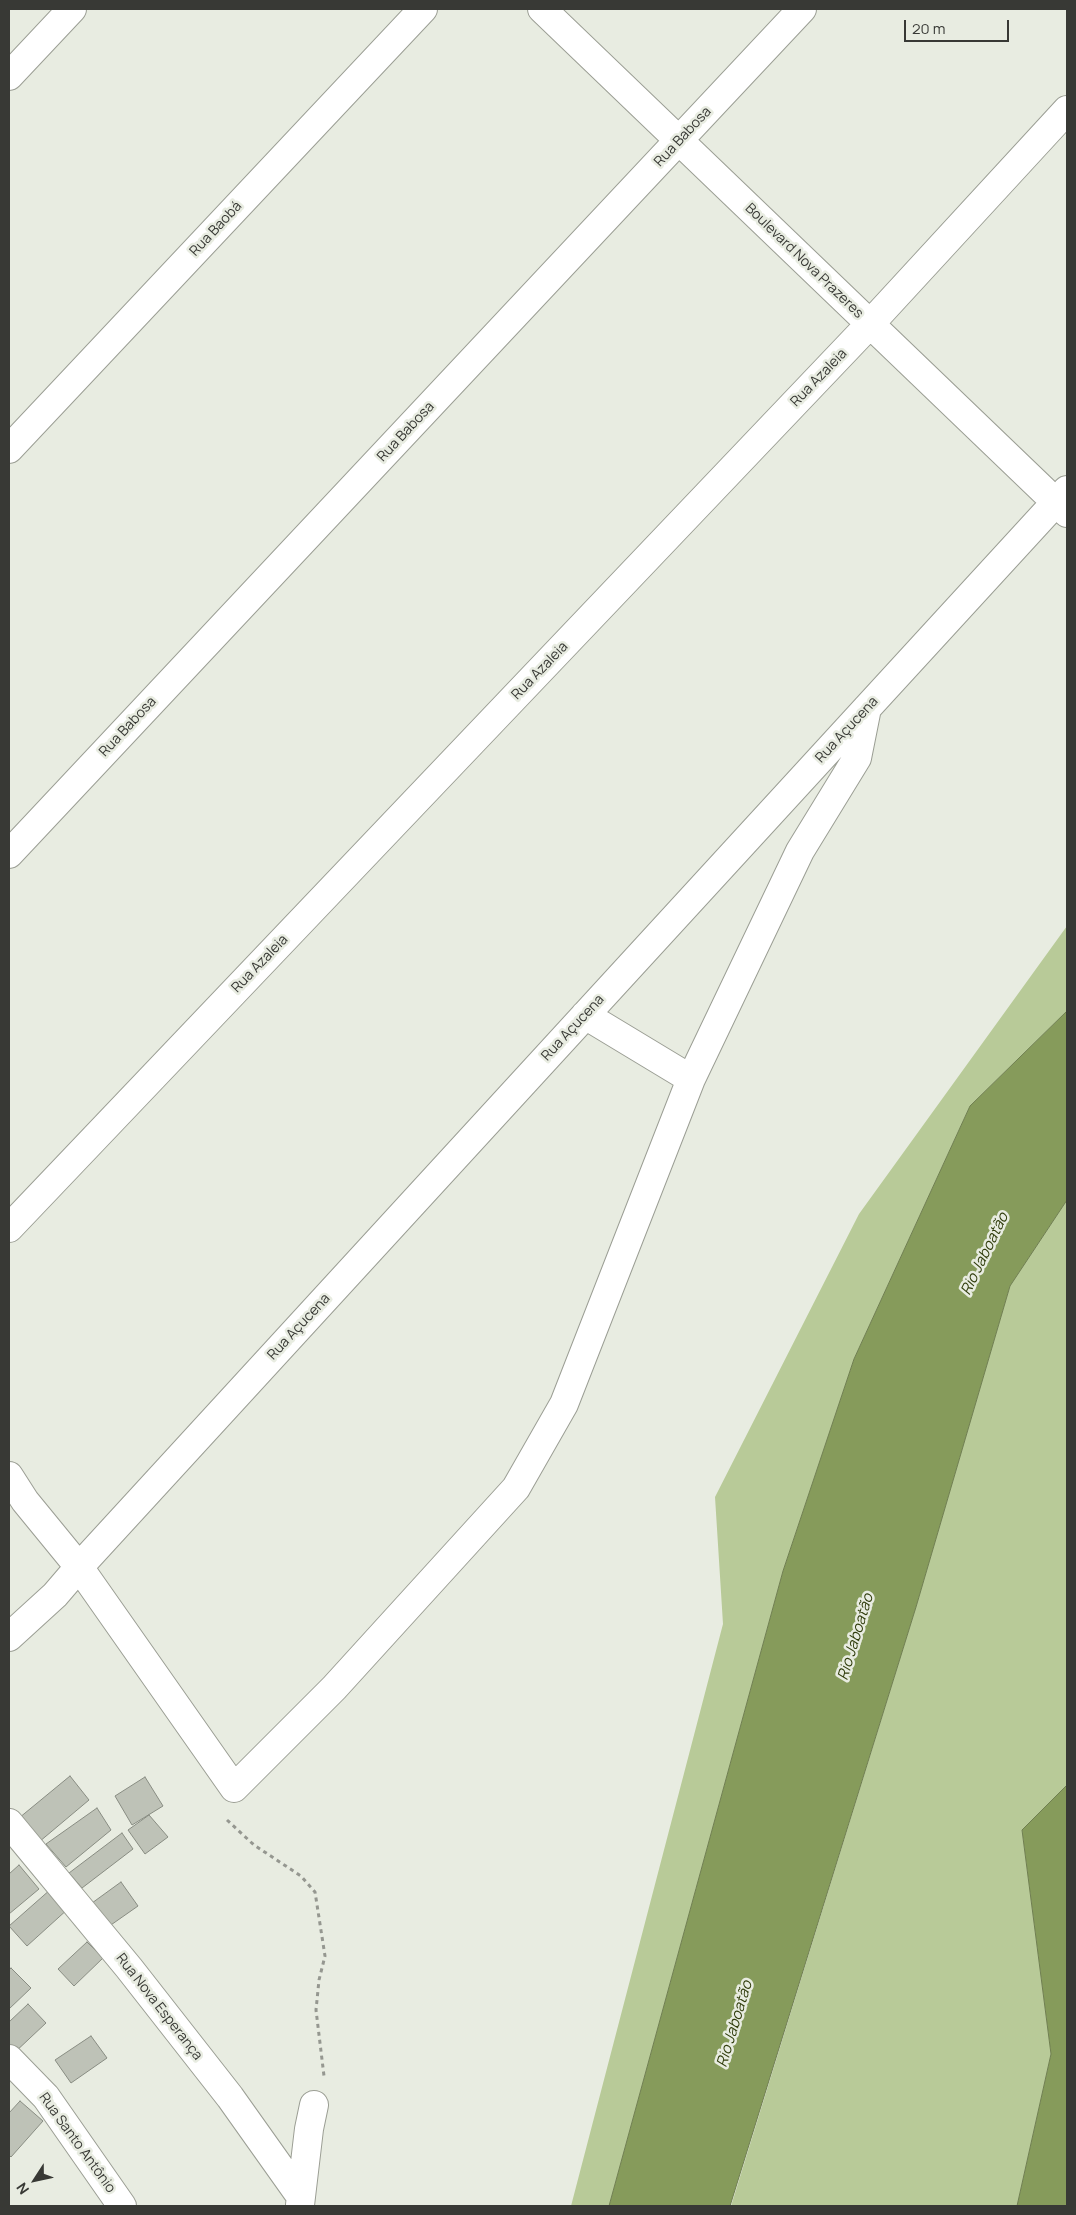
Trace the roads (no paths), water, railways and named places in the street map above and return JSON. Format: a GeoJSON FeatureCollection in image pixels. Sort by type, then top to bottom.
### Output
{"type":"FeatureCollection","features":[{"type":"Feature","properties":{"kind":"street"},"geometry":{"type":"LineString","coordinates":[[9,76],[72,9]]}},
{"type":"Feature","properties":{"kind":"street","name":"Rua Baobá"},"geometry":{"type":"LineString","coordinates":[[9,449],[423,9]]}},
{"type":"Feature","properties":{"kind":"street","name":"Boulevard Nova Prazeres"},"geometry":{"type":"LineString","coordinates":[[542,9],[870,324],[1063,502]]}},
{"type":"Feature","properties":{"kind":"street","name":"Rua Babosa"},"geometry":{"type":"LineString","coordinates":[[9,854],[802,9]]}},
{"type":"Feature","properties":{"kind":"street","name":"Rua Azaleia"},"geometry":{"type":"LineString","coordinates":[[9,1228],[870,324],[1067,110]]}},
{"type":"Feature","properties":{"kind":"street","name":"Rua Açucena"},"geometry":{"type":"LineString","coordinates":[[9,1637],[48,1602],[867,708],[1063,502]]}},
{"type":"Feature","properties":{"kind":"street"},"geometry":{"type":"LineString","coordinates":[[9,1476],[70,1576],[234,1788],[334,1688],[516,1488],[564,1404],[691,1079],[800,851],[857,758],[867,708]]}},
{"type":"Feature","properties":{"kind":"street"},"geometry":{"type":"LineString","coordinates":[[585,1015],[691,1079]]}},
{"type":"Feature","properties":{"kind":"street","name":"Rua Nova Esperança"},"geometry":{"type":"LineString","coordinates":[[9,1823],[129,1968],[230,2097],[301,2202]]}},
{"type":"Feature","properties":{"kind":"street","name":"Rua Santo Antônio"},"geometry":{"type":"LineString","coordinates":[[9,2058],[46,2097],[122,2206]]}},
{"type":"Feature","properties":{"kind":"street","name":"Rua Nova Esperança"},"geometry":{"type":"LineString","coordinates":[[301,2202],[309,2129],[314,2105]]}},
{"type":"Feature","properties":{"kind":"water","name":"Rio Jaboatão"},"geometry":{"type":"Polygon","coordinates":[[[1067,1011],[1067,1200],[1010,1286],[916,1607],[730,2206],[609,2206],[783,1571],[854,1359],[970,1106],[1067,1011]]]}},
{"type":"Feature","properties":{"kind":"water"},"geometry":{"type":"Polygon","coordinates":[[[1067,1785],[1067,2206],[1017,2206],[1051,2054],[1022,1830],[1067,1785]]]}}]}
